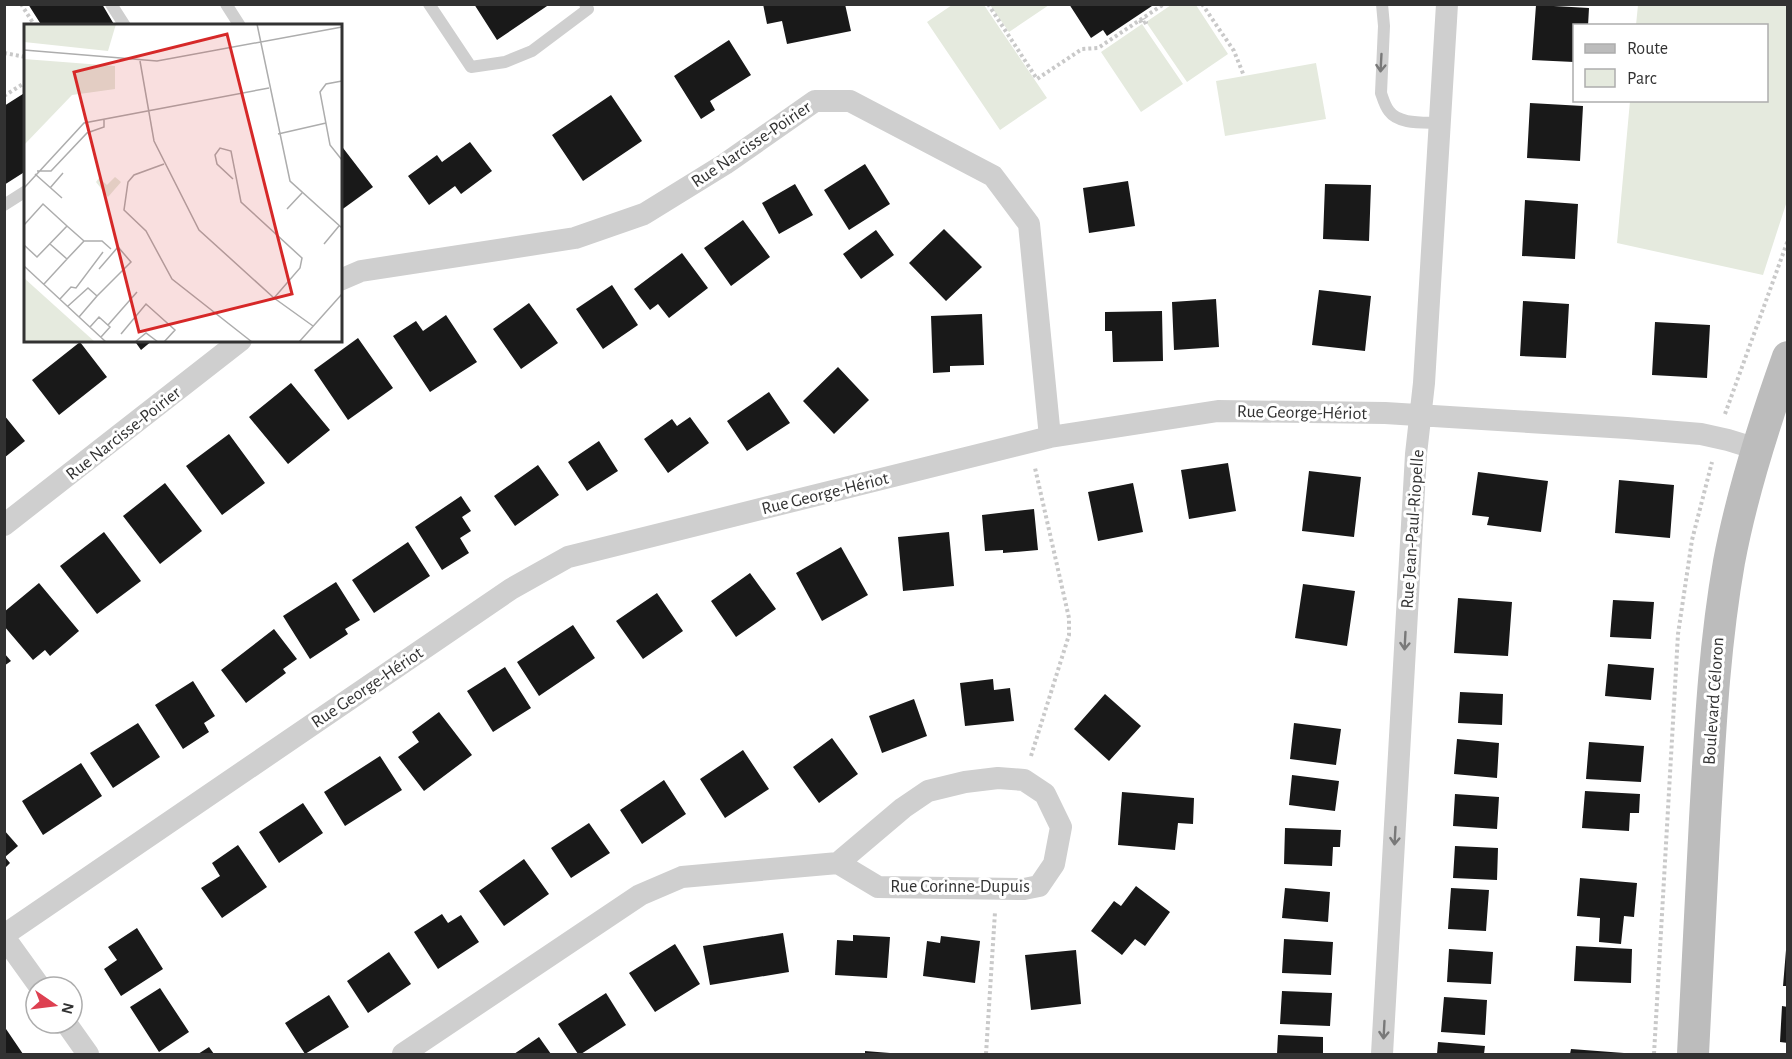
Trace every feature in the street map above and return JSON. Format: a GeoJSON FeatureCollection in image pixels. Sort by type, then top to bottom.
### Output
{"type":"FeatureCollection","features":[{"type":"Feature","properties":{"kind":"street","name":"Rue Jean-Paul-Riopelle"},"geometry":{"type":"LineString","coordinates":[[1382,1054],[1416,454],[1421,415],[1447,4]]}},
{"type":"Feature","properties":{"kind":"street","name":"Rue Narcisse-Poirier"},"geometry":{"type":"LineString","coordinates":[[342,279],[360,272],[585,235],[644,214],[724,164],[815,101],[850,101],[993,176],[1029,224],[1050,437]]}},
{"type":"Feature","properties":{"kind":"street","name":"Rue Narcisse-Poirier"},"geometry":{"type":"LineString","coordinates":[[4,525],[238,342]]}},
{"type":"Feature","properties":{"kind":"street","name":"Boulevard Céloron"},"geometry":{"type":"LineString","coordinates":[[1693,1054],[1708,756],[1718,636],[1732,549],[1757,449],[1788,357]]}},
{"type":"Feature","properties":{"kind":"street","name":"Rue George-Hériot"},"geometry":{"type":"LineString","coordinates":[[4,936],[512,589],[568,557],[1050,437],[1218,411],[1421,415],[1701,434],[1757,449]]}},
{"type":"Feature","properties":{"kind":"street","name":"Rue Corinne-Dupuis"},"geometry":{"type":"LineString","coordinates":[[998,778],[1024,780],[1045,794],[1061,827],[1054,864],[1040,886],[1024,889],[878,887],[838,863],[903,808],[928,791],[965,782],[998,778]]}},
{"type":"Feature","properties":{"kind":"street"},"geometry":{"type":"LineString","coordinates":[[404,1054],[640,895],[671,881],[682,877],[838,863]]}},
{"type":"Feature","properties":{"kind":"street"},"geometry":{"type":"LineString","coordinates":[[4,936],[32,975]]}},
{"type":"Feature","properties":{"kind":"street"},"geometry":{"type":"LineString","coordinates":[[75,1035],[88,1054]]}},
{"type":"Feature","properties":{"kind":"lane"},"geometry":{"type":"LineString","coordinates":[[111,4],[124,24]]}},
{"type":"Feature","properties":{"kind":"lane"},"geometry":{"type":"LineString","coordinates":[[226,4],[239,24]]}},
{"type":"Feature","properties":{"kind":"lane"},"geometry":{"type":"LineString","coordinates":[[429,4],[471,68],[505,62],[532,51],[588,9],[585,4]]}},
{"type":"Feature","properties":{"kind":"lane"},"geometry":{"type":"LineString","coordinates":[[1382,4],[1384,26],[1380,83],[1384,102],[1389,111],[1400,119],[1440,123]]}},
{"type":"Feature","properties":{"kind":"lane"},"geometry":{"type":"LineString","coordinates":[[4,205],[24,192]]}},
{"type":"Feature","properties":{"kind":"path"},"geometry":{"type":"LineString","coordinates":[[21,4],[34,24]]}},
{"type":"Feature","properties":{"kind":"path"},"geometry":{"type":"LineString","coordinates":[[988,4],[1036,80],[1082,49],[1098,48],[1164,4]]}},
{"type":"Feature","properties":{"kind":"path"},"geometry":{"type":"LineString","coordinates":[[1202,4],[1234,51],[1244,76]]}},
{"type":"Feature","properties":{"kind":"path"},"geometry":{"type":"LineString","coordinates":[[4,53],[24,57]]}},
{"type":"Feature","properties":{"kind":"path"},"geometry":{"type":"LineString","coordinates":[[4,96],[24,83]]}},
{"type":"Feature","properties":{"kind":"path"},"geometry":{"type":"LineString","coordinates":[[1726,408],[1788,240]]}},
{"type":"Feature","properties":{"kind":"path"},"geometry":{"type":"LineString","coordinates":[[1030,759],[1070,628],[1035,468]]}},
{"type":"Feature","properties":{"kind":"path"},"geometry":{"type":"LineString","coordinates":[[1654,1054],[1678,634],[1692,540],[1706,481]]}},
{"type":"Feature","properties":{"kind":"path"},"geometry":{"type":"LineString","coordinates":[[986,1054],[995,909]]}},
{"type":"Feature","properties":{"kind":"green space"},"geometry":{"type":"Polygon","coordinates":[[[952,5],[984,5],[1047,98],[1000,130],[927,22],[952,5]]]}},
{"type":"Feature","properties":{"kind":"green space"},"geometry":{"type":"Polygon","coordinates":[[[990,5],[1049,5],[1009,32],[990,5]]]}},
{"type":"Feature","properties":{"kind":"green space"},"geometry":{"type":"Polygon","coordinates":[[[1171,5],[1196,5],[1228,54],[1187,82],[1146,22],[1171,5]]]}},
{"type":"Feature","properties":{"kind":"green space"},"geometry":{"type":"Polygon","coordinates":[[[1638,5],[1787,5],[1787,201],[1763,275],[1617,243],[1630,102],[1768,102],[1768,24],[1636,24],[1638,5]]]}},
{"type":"Feature","properties":{"kind":"green space"},"geometry":{"type":"Polygon","coordinates":[[[1142,24],[1183,84],[1141,112],[1101,52],[1142,24]]]}},
{"type":"Feature","properties":{"kind":"green space"},"geometry":{"type":"Polygon","coordinates":[[[1316,63],[1326,119],[1225,136],[1216,81],[1316,63]]]}},
{"type":"Feature","properties":{"kind":"building"},"geometry":{"type":"Polygon","coordinates":[[[28,4],[102,4],[114,24],[41,24],[28,4]]]}},
{"type":"Feature","properties":{"kind":"building"},"geometry":{"type":"Polygon","coordinates":[[[474,4],[550,4],[497,40],[474,4]]]}},
{"type":"Feature","properties":{"kind":"building"},"geometry":{"type":"Polygon","coordinates":[[[763,4],[845,4],[851,31],[787,44],[782,21],[767,24],[763,4]]]}},
{"type":"Feature","properties":{"kind":"building"},"geometry":{"type":"Polygon","coordinates":[[[1069,4],[1155,4],[1107,36],[1103,30],[1091,38],[1069,4]]]}},
{"type":"Feature","properties":{"kind":"building"},"geometry":{"type":"Polygon","coordinates":[[[1536,5],[1589,8],[1588,24],[1573,24],[1573,62],[1532,60],[1536,5]]]}},
{"type":"Feature","properties":{"kind":"building"},"geometry":{"type":"Polygon","coordinates":[[[729,40],[751,75],[710,101],[715,110],[701,119],[674,76],[729,40]]]}},
{"type":"Feature","properties":{"kind":"building"},"geometry":{"type":"Polygon","coordinates":[[[24,93],[24,172],[4,185],[4,106],[24,93]]]}},
{"type":"Feature","properties":{"kind":"building"},"geometry":{"type":"Polygon","coordinates":[[[611,95],[642,141],[583,181],[552,135],[611,95]]]}},
{"type":"Feature","properties":{"kind":"building"},"geometry":{"type":"Polygon","coordinates":[[[1530,103],[1583,106],[1580,161],[1527,158],[1530,103]]]}},
{"type":"Feature","properties":{"kind":"building"},"geometry":{"type":"Polygon","coordinates":[[[470,142],[492,171],[461,194],[455,186],[429,205],[408,176],[437,155],[442,162],[470,142]]]}},
{"type":"Feature","properties":{"kind":"building"},"geometry":{"type":"Polygon","coordinates":[[[342,147],[373,187],[342,210],[342,147]]]}},
{"type":"Feature","properties":{"kind":"building"},"geometry":{"type":"Polygon","coordinates":[[[865,164],[890,204],[849,230],[824,190],[865,164]]]}},
{"type":"Feature","properties":{"kind":"building"},"geometry":{"type":"Polygon","coordinates":[[[1128,181],[1135,226],[1089,233],[1083,188],[1128,181]]]}},
{"type":"Feature","properties":{"kind":"building"},"geometry":{"type":"Polygon","coordinates":[[[795,184],[813,215],[779,234],[762,203],[795,184]]]}},
{"type":"Feature","properties":{"kind":"building"},"geometry":{"type":"Polygon","coordinates":[[[1325,184],[1371,185],[1369,241],[1323,239],[1325,184]]]}},
{"type":"Feature","properties":{"kind":"building"},"geometry":{"type":"Polygon","coordinates":[[[1525,200],[1578,204],[1575,259],[1522,256],[1525,200]]]}},
{"type":"Feature","properties":{"kind":"building"},"geometry":{"type":"Polygon","coordinates":[[[743,220],[770,257],[731,286],[704,248],[743,220]]]}},
{"type":"Feature","properties":{"kind":"building"},"geometry":{"type":"Polygon","coordinates":[[[944,229],[982,267],[946,301],[909,263],[944,229]]]}},
{"type":"Feature","properties":{"kind":"building"},"geometry":{"type":"Polygon","coordinates":[[[876,230],[894,255],[861,279],[843,254],[876,230]]]}},
{"type":"Feature","properties":{"kind":"building"},"geometry":{"type":"Polygon","coordinates":[[[682,253],[708,288],[669,318],[658,304],[650,310],[634,289],[682,253]]]}},
{"type":"Feature","properties":{"kind":"building"},"geometry":{"type":"Polygon","coordinates":[[[612,285],[638,325],[603,349],[576,309],[612,285]]]}},
{"type":"Feature","properties":{"kind":"building"},"geometry":{"type":"Polygon","coordinates":[[[1319,290],[1371,296],[1365,351],[1312,345],[1319,290]]]}},
{"type":"Feature","properties":{"kind":"building"},"geometry":{"type":"Polygon","coordinates":[[[1216,299],[1219,347],[1174,350],[1172,302],[1216,299]]]}},
{"type":"Feature","properties":{"kind":"building"},"geometry":{"type":"Polygon","coordinates":[[[1523,301],[1569,304],[1566,358],[1520,356],[1523,301]]]}},
{"type":"Feature","properties":{"kind":"building"},"geometry":{"type":"Polygon","coordinates":[[[529,303],[558,343],[521,369],[493,329],[529,303]]]}},
{"type":"Feature","properties":{"kind":"building"},"geometry":{"type":"Polygon","coordinates":[[[1162,311],[1163,361],[1113,362],[1112,331],[1105,331],[1105,312],[1162,311]]]}},
{"type":"Feature","properties":{"kind":"building"},"geometry":{"type":"Polygon","coordinates":[[[982,314],[984,365],[950,366],[950,372],[933,373],[931,316],[982,314]]]}},
{"type":"Feature","properties":{"kind":"building"},"geometry":{"type":"Polygon","coordinates":[[[446,315],[477,362],[430,392],[393,336],[416,321],[423,331],[446,315]]]}},
{"type":"Feature","properties":{"kind":"building"},"geometry":{"type":"Polygon","coordinates":[[[1655,322],[1710,325],[1707,378],[1652,375],[1655,322]]]}},
{"type":"Feature","properties":{"kind":"building"},"geometry":{"type":"Polygon","coordinates":[[[358,338],[393,388],[348,420],[314,370],[358,338]]]}},
{"type":"Feature","properties":{"kind":"building"},"geometry":{"type":"Polygon","coordinates":[[[80,342],[107,377],[59,415],[32,380],[80,342]]]}},
{"type":"Feature","properties":{"kind":"building"},"geometry":{"type":"Polygon","coordinates":[[[135,342],[151,342],[141,350],[135,342]]]}},
{"type":"Feature","properties":{"kind":"building"},"geometry":{"type":"Polygon","coordinates":[[[838,367],[869,400],[834,434],[803,401],[838,367]]]}},
{"type":"Feature","properties":{"kind":"building"},"geometry":{"type":"Polygon","coordinates":[[[291,383],[330,430],[288,464],[249,417],[291,383]]]}},
{"type":"Feature","properties":{"kind":"building"},"geometry":{"type":"Polygon","coordinates":[[[769,392],[790,423],[747,451],[727,421],[769,392]]]}},
{"type":"Feature","properties":{"kind":"building"},"geometry":{"type":"Polygon","coordinates":[[[4,415],[25,441],[4,458],[4,415]]]}},
{"type":"Feature","properties":{"kind":"building"},"geometry":{"type":"Polygon","coordinates":[[[690,417],[709,443],[668,473],[644,439],[672,419],[677,426],[690,417]]]}},
{"type":"Feature","properties":{"kind":"building"},"geometry":{"type":"Polygon","coordinates":[[[229,434],[265,483],[222,515],[186,466],[229,434]]]}},
{"type":"Feature","properties":{"kind":"building"},"geometry":{"type":"Polygon","coordinates":[[[599,441],[618,471],[587,491],[568,462],[599,441]]]}},
{"type":"Feature","properties":{"kind":"building"},"geometry":{"type":"Polygon","coordinates":[[[1228,463],[1236,511],[1189,519],[1181,470],[1228,463]]]}},
{"type":"Feature","properties":{"kind":"building"},"geometry":{"type":"Polygon","coordinates":[[[538,465],[559,495],[515,526],[494,496],[538,465]]]}},
{"type":"Feature","properties":{"kind":"building"},"geometry":{"type":"Polygon","coordinates":[[[1309,471],[1361,477],[1354,537],[1302,531],[1309,471]]]}},
{"type":"Feature","properties":{"kind":"building"},"geometry":{"type":"Polygon","coordinates":[[[1478,472],[1548,481],[1541,532],[1487,525],[1489,517],[1472,515],[1478,472]]]}},
{"type":"Feature","properties":{"kind":"building"},"geometry":{"type":"Polygon","coordinates":[[[1619,480],[1674,485],[1670,538],[1615,533],[1619,480]]]}},
{"type":"Feature","properties":{"kind":"building"},"geometry":{"type":"Polygon","coordinates":[[[165,483],[202,531],[160,564],[123,516],[165,483]]]}},
{"type":"Feature","properties":{"kind":"building"},"geometry":{"type":"Polygon","coordinates":[[[1133,483],[1143,532],[1098,541],[1088,492],[1133,483]]]}},
{"type":"Feature","properties":{"kind":"building"},"geometry":{"type":"Polygon","coordinates":[[[461,496],[471,511],[462,517],[471,531],[460,538],[469,553],[442,570],[415,527],[461,496]]]}},
{"type":"Feature","properties":{"kind":"building"},"geometry":{"type":"Polygon","coordinates":[[[1034,509],[1038,550],[1003,553],[1003,550],[985,551],[982,515],[1034,509]]]}},
{"type":"Feature","properties":{"kind":"building"},"geometry":{"type":"Polygon","coordinates":[[[104,532],[141,581],[97,614],[60,566],[104,532]]]}},
{"type":"Feature","properties":{"kind":"building"},"geometry":{"type":"Polygon","coordinates":[[[949,532],[954,586],[903,591],[898,537],[949,532]]]}},
{"type":"Feature","properties":{"kind":"building"},"geometry":{"type":"Polygon","coordinates":[[[408,542],[430,576],[374,613],[352,580],[408,542]]]}},
{"type":"Feature","properties":{"kind":"building"},"geometry":{"type":"Polygon","coordinates":[[[841,547],[868,595],[822,621],[796,573],[841,547]]]}},
{"type":"Feature","properties":{"kind":"building"},"geometry":{"type":"Polygon","coordinates":[[[750,573],[776,609],[736,637],[711,601],[750,573]]]}},
{"type":"Feature","properties":{"kind":"building"},"geometry":{"type":"Polygon","coordinates":[[[336,582],[360,620],[345,629],[348,634],[310,659],[283,616],[336,582]]]}},
{"type":"Feature","properties":{"kind":"building"},"geometry":{"type":"Polygon","coordinates":[[[39,583],[79,631],[50,656],[45,650],[33,660],[4,626],[4,612],[39,583]]]}},
{"type":"Feature","properties":{"kind":"building"},"geometry":{"type":"Polygon","coordinates":[[[1303,584],[1355,591],[1347,646],[1295,638],[1303,584]]]}},
{"type":"Feature","properties":{"kind":"building"},"geometry":{"type":"Polygon","coordinates":[[[657,593],[683,631],[643,659],[616,621],[657,593]]]}},
{"type":"Feature","properties":{"kind":"building"},"geometry":{"type":"Polygon","coordinates":[[[1458,598],[1512,602],[1508,656],[1454,653],[1458,598]]]}},
{"type":"Feature","properties":{"kind":"building"},"geometry":{"type":"Polygon","coordinates":[[[1613,600],[1654,602],[1651,639],[1610,637],[1613,600]]]}},
{"type":"Feature","properties":{"kind":"building"},"geometry":{"type":"Polygon","coordinates":[[[573,625],[595,658],[539,696],[517,662],[573,625]]]}},
{"type":"Feature","properties":{"kind":"building"},"geometry":{"type":"Polygon","coordinates":[[[274,629],[297,659],[283,669],[286,673],[246,703],[221,670],[274,629]]]}},
{"type":"Feature","properties":{"kind":"building"},"geometry":{"type":"Polygon","coordinates":[[[4,653],[11,661],[4,666],[4,653]]]}},
{"type":"Feature","properties":{"kind":"building"},"geometry":{"type":"Polygon","coordinates":[[[1608,664],[1654,668],[1651,700],[1605,696],[1608,664]]]}},
{"type":"Feature","properties":{"kind":"building"},"geometry":{"type":"Polygon","coordinates":[[[505,667],[531,708],[493,732],[467,691],[505,667]]]}},
{"type":"Feature","properties":{"kind":"building"},"geometry":{"type":"Polygon","coordinates":[[[993,679],[994,690],[1010,688],[1014,721],[965,726],[960,683],[993,679]]]}},
{"type":"Feature","properties":{"kind":"building"},"geometry":{"type":"Polygon","coordinates":[[[193,681],[215,716],[204,723],[209,732],[183,749],[155,705],[193,681]]]}},
{"type":"Feature","properties":{"kind":"building"},"geometry":{"type":"Polygon","coordinates":[[[1460,692],[1503,694],[1502,725],[1458,723],[1460,692]]]}},
{"type":"Feature","properties":{"kind":"building"},"geometry":{"type":"Polygon","coordinates":[[[1105,694],[1141,726],[1109,761],[1074,729],[1105,694]]]}},
{"type":"Feature","properties":{"kind":"building"},"geometry":{"type":"Polygon","coordinates":[[[914,699],[927,736],[882,753],[869,716],[914,699]]]}},
{"type":"Feature","properties":{"kind":"building"},"geometry":{"type":"Polygon","coordinates":[[[439,712],[472,755],[424,791],[398,757],[419,742],[412,732],[439,712]]]}},
{"type":"Feature","properties":{"kind":"building"},"geometry":{"type":"Polygon","coordinates":[[[138,723],[160,757],[113,788],[90,753],[138,723]]]}},
{"type":"Feature","properties":{"kind":"building"},"geometry":{"type":"Polygon","coordinates":[[[1294,723],[1341,729],[1336,765],[1290,759],[1294,723]]]}},
{"type":"Feature","properties":{"kind":"building"},"geometry":{"type":"Polygon","coordinates":[[[832,738],[858,774],[819,803],[793,767],[832,738]]]}},
{"type":"Feature","properties":{"kind":"building"},"geometry":{"type":"Polygon","coordinates":[[[1457,739],[1499,743],[1497,778],[1454,774],[1457,739]]]}},
{"type":"Feature","properties":{"kind":"building"},"geometry":{"type":"Polygon","coordinates":[[[1589,742],[1644,746],[1641,782],[1586,779],[1589,742]]]}},
{"type":"Feature","properties":{"kind":"building"},"geometry":{"type":"Polygon","coordinates":[[[743,750],[769,789],[725,818],[700,779],[743,750]]]}},
{"type":"Feature","properties":{"kind":"building"},"geometry":{"type":"Polygon","coordinates":[[[380,756],[402,790],[345,826],[324,792],[380,756]]]}},
{"type":"Feature","properties":{"kind":"building"},"geometry":{"type":"Polygon","coordinates":[[[81,763],[102,796],[43,835],[22,801],[81,763]]]}},
{"type":"Feature","properties":{"kind":"building"},"geometry":{"type":"Polygon","coordinates":[[[1292,775],[1339,781],[1335,811],[1289,805],[1292,775]]]}},
{"type":"Feature","properties":{"kind":"building"},"geometry":{"type":"Polygon","coordinates":[[[664,780],[686,814],[642,844],[620,810],[664,780]]]}},
{"type":"Feature","properties":{"kind":"building"},"geometry":{"type":"Polygon","coordinates":[[[1585,791],[1640,794],[1639,813],[1630,813],[1629,831],[1582,828],[1585,791]]]}},
{"type":"Feature","properties":{"kind":"building"},"geometry":{"type":"Polygon","coordinates":[[[1122,792],[1194,798],[1193,824],[1178,823],[1175,850],[1118,845],[1122,792]]]}},
{"type":"Feature","properties":{"kind":"building"},"geometry":{"type":"Polygon","coordinates":[[[1455,794],[1499,797],[1497,829],[1453,826],[1455,794]]]}},
{"type":"Feature","properties":{"kind":"building"},"geometry":{"type":"Polygon","coordinates":[[[303,803],[323,833],[279,863],[259,832],[303,803]]]}},
{"type":"Feature","properties":{"kind":"building"},"geometry":{"type":"Polygon","coordinates":[[[589,823],[610,853],[571,878],[551,848],[589,823]]]}},
{"type":"Feature","properties":{"kind":"building"},"geometry":{"type":"Polygon","coordinates":[[[1285,828],[1341,830],[1340,847],[1333,847],[1332,866],[1284,864],[1285,828]]]}},
{"type":"Feature","properties":{"kind":"building"},"geometry":{"type":"Polygon","coordinates":[[[4,830],[18,846],[5,857],[10,863],[4,869],[4,830]]]}},
{"type":"Feature","properties":{"kind":"building"},"geometry":{"type":"Polygon","coordinates":[[[238,845],[267,887],[222,918],[201,888],[220,876],[212,863],[238,845]]]}},
{"type":"Feature","properties":{"kind":"building"},"geometry":{"type":"Polygon","coordinates":[[[1455,846],[1498,848],[1497,880],[1453,878],[1455,846]]]}},
{"type":"Feature","properties":{"kind":"building"},"geometry":{"type":"Polygon","coordinates":[[[524,859],[549,894],[504,926],[479,891],[524,859]]]}},
{"type":"Feature","properties":{"kind":"building"},"geometry":{"type":"Polygon","coordinates":[[[1580,878],[1637,883],[1634,917],[1624,916],[1621,944],[1599,942],[1600,918],[1577,916],[1580,878]]]}},
{"type":"Feature","properties":{"kind":"building"},"geometry":{"type":"Polygon","coordinates":[[[1136,886],[1170,912],[1145,946],[1135,939],[1122,955],[1091,931],[1114,901],[1121,906],[1136,886]]]}},
{"type":"Feature","properties":{"kind":"building"},"geometry":{"type":"Polygon","coordinates":[[[1285,888],[1330,892],[1328,922],[1282,918],[1285,888]]]}},
{"type":"Feature","properties":{"kind":"building"},"geometry":{"type":"Polygon","coordinates":[[[1451,888],[1489,890],[1486,931],[1448,929],[1451,888]]]}},
{"type":"Feature","properties":{"kind":"building"},"geometry":{"type":"Polygon","coordinates":[[[442,914],[448,923],[461,915],[479,942],[438,969],[414,932],[442,914]]]}},
{"type":"Feature","properties":{"kind":"building"},"geometry":{"type":"Polygon","coordinates":[[[137,928],[163,969],[121,996],[104,969],[117,960],[108,947],[137,928]]]}},
{"type":"Feature","properties":{"kind":"building"},"geometry":{"type":"Polygon","coordinates":[[[783,933],[789,972],[710,985],[703,946],[783,933]]]}},
{"type":"Feature","properties":{"kind":"building"},"geometry":{"type":"Polygon","coordinates":[[[853,935],[890,937],[887,978],[835,975],[837,940],[853,941],[853,935]]]}},
{"type":"Feature","properties":{"kind":"building"},"geometry":{"type":"Polygon","coordinates":[[[941,936],[980,941],[975,983],[923,976],[927,941],[940,943],[941,936]]]}},
{"type":"Feature","properties":{"kind":"building"},"geometry":{"type":"Polygon","coordinates":[[[1284,939],[1333,942],[1331,975],[1282,973],[1284,939]]]}},
{"type":"Feature","properties":{"kind":"building"},"geometry":{"type":"Polygon","coordinates":[[[675,944],[700,984],[655,1012],[629,973],[675,944]]]}},
{"type":"Feature","properties":{"kind":"building"},"geometry":{"type":"Polygon","coordinates":[[[1576,946],[1632,949],[1631,983],[1574,981],[1576,946]]]}},
{"type":"Feature","properties":{"kind":"building"},"geometry":{"type":"Polygon","coordinates":[[[1449,949],[1493,952],[1491,984],[1447,982],[1449,949]]]}},
{"type":"Feature","properties":{"kind":"building"},"geometry":{"type":"Polygon","coordinates":[[[1076,950],[1081,1004],[1031,1010],[1025,955],[1076,950]]]}},
{"type":"Feature","properties":{"kind":"building"},"geometry":{"type":"Polygon","coordinates":[[[1786,950],[1788,950],[1788,986],[1783,986],[1786,950]]]}},
{"type":"Feature","properties":{"kind":"building"},"geometry":{"type":"Polygon","coordinates":[[[389,952],[411,984],[368,1013],[347,981],[389,952]]]}},
{"type":"Feature","properties":{"kind":"building"},"geometry":{"type":"Polygon","coordinates":[[[160,988],[189,1032],[159,1052],[130,1007],[160,988]]]}},
{"type":"Feature","properties":{"kind":"building"},"geometry":{"type":"Polygon","coordinates":[[[1282,991],[1332,993],[1330,1026],[1280,1024],[1282,991]]]}},
{"type":"Feature","properties":{"kind":"building"},"geometry":{"type":"Polygon","coordinates":[[[606,993],[626,1025],[578,1054],[558,1024],[606,993]]]}},
{"type":"Feature","properties":{"kind":"building"},"geometry":{"type":"Polygon","coordinates":[[[329,995],[349,1027],[305,1054],[285,1023],[329,995]]]}},
{"type":"Feature","properties":{"kind":"building"},"geometry":{"type":"Polygon","coordinates":[[[1444,997],[1487,1000],[1485,1035],[1441,1032],[1444,997]]]}},
{"type":"Feature","properties":{"kind":"building"},"geometry":{"type":"Polygon","coordinates":[[[1782,1006],[1788,1007],[1788,1043],[1780,1042],[1782,1006]]]}},
{"type":"Feature","properties":{"kind":"building"},"geometry":{"type":"Polygon","coordinates":[[[4,1026],[23,1054],[4,1054],[4,1026]]]}},
{"type":"Feature","properties":{"kind":"building"},"geometry":{"type":"Polygon","coordinates":[[[1278,1035],[1323,1037],[1323,1054],[1277,1054],[1278,1035]]]}},
{"type":"Feature","properties":{"kind":"building"},"geometry":{"type":"Polygon","coordinates":[[[539,1037],[551,1054],[514,1054],[539,1037]]]}},
{"type":"Feature","properties":{"kind":"building"},"geometry":{"type":"Polygon","coordinates":[[[1438,1042],[1485,1046],[1484,1054],[1437,1054],[1438,1042]]]}},
{"type":"Feature","properties":{"kind":"building"},"geometry":{"type":"Polygon","coordinates":[[[209,1047],[214,1054],[198,1054],[209,1047]]]}},
{"type":"Feature","properties":{"kind":"building"},"geometry":{"type":"Polygon","coordinates":[[[1571,1049],[1624,1053],[1624,1054],[1570,1054],[1571,1049]]]}},
{"type":"Feature","properties":{"kind":"building"},"geometry":{"type":"Polygon","coordinates":[[[865,1051],[890,1053],[890,1054],[865,1054],[865,1051]]]}}]}
